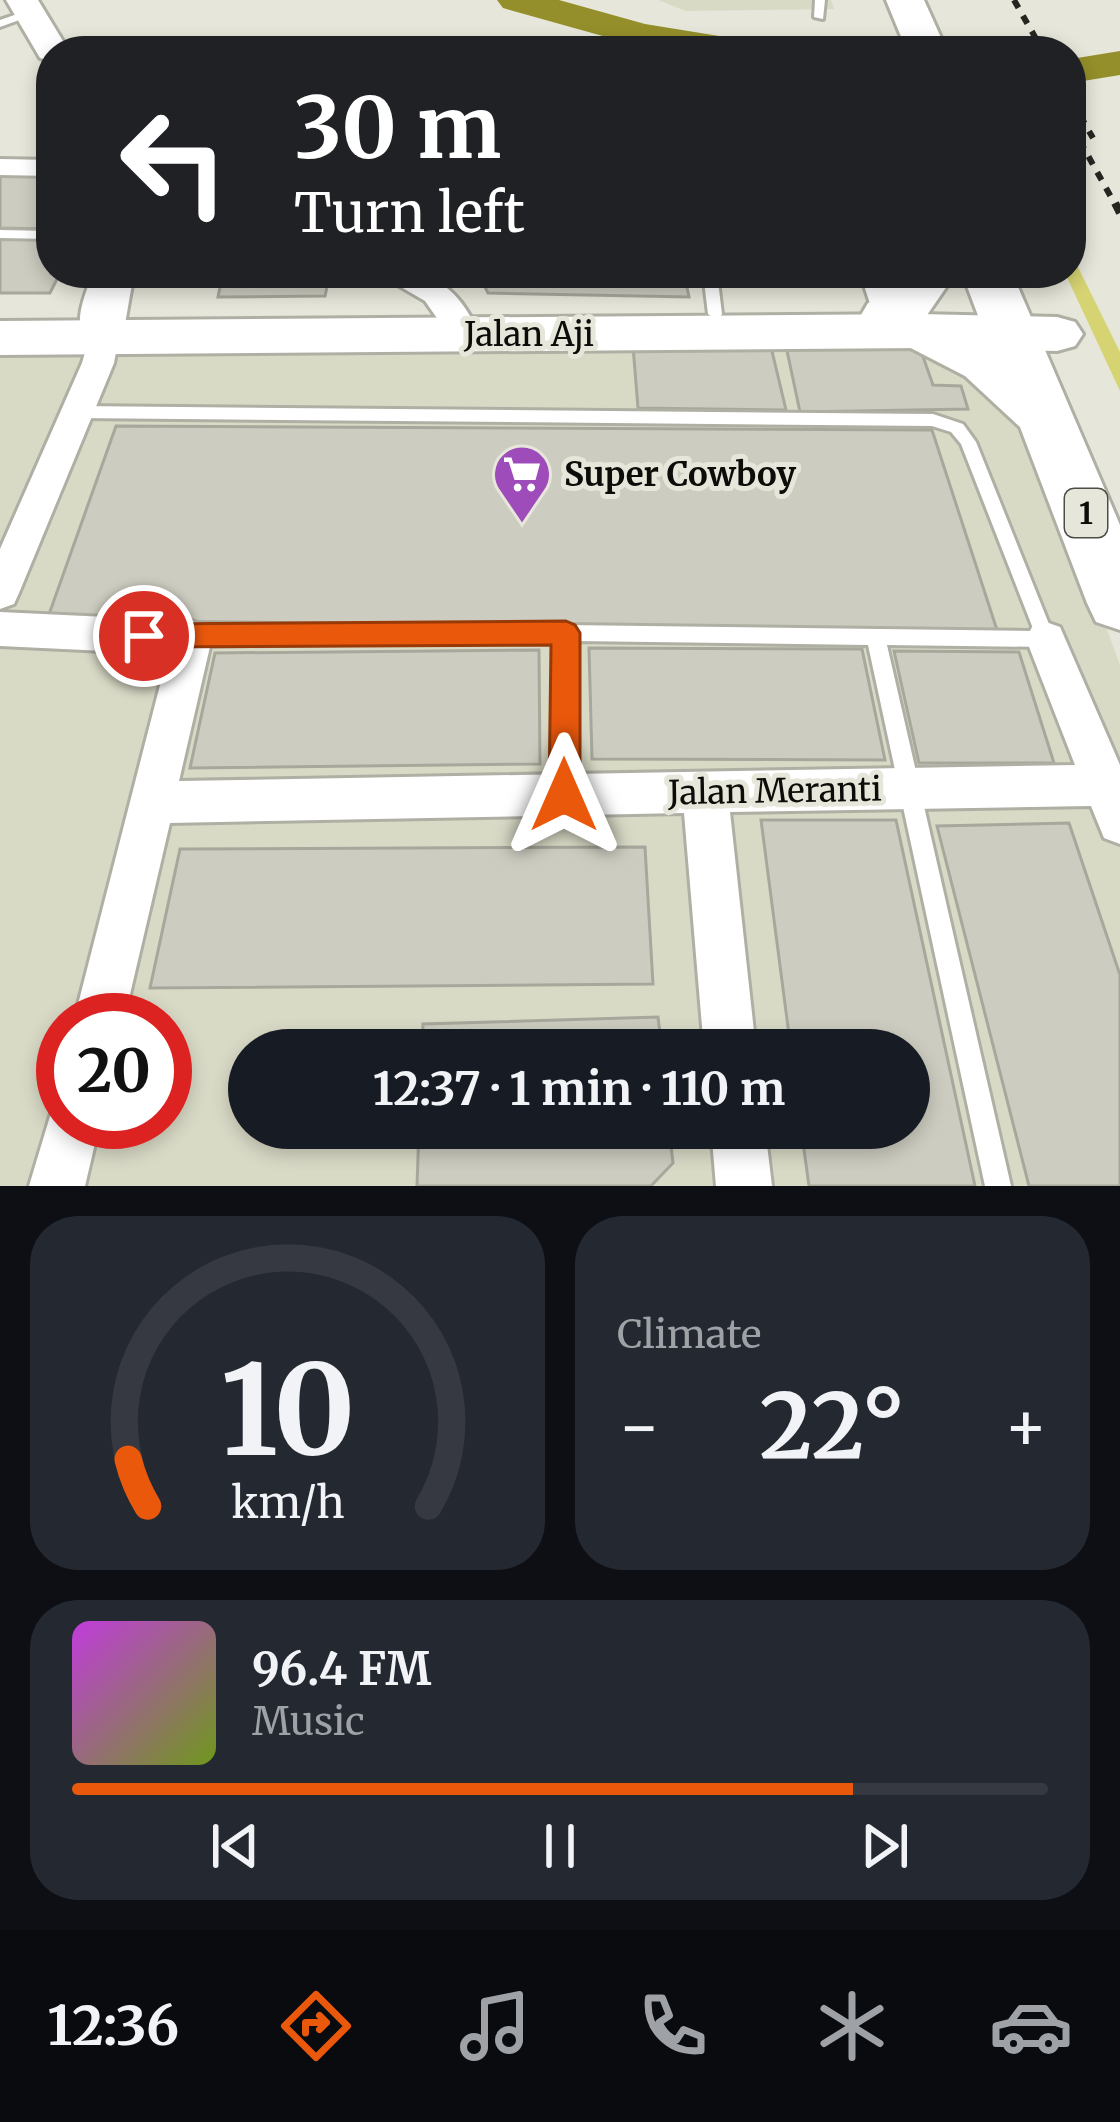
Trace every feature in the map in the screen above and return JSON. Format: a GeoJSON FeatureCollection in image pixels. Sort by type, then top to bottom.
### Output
{"type":"FeatureCollection","features":[{"type":"Feature","properties":{"kind":"highway"},"geometry":{"type":"LineString","coordinates":[[894,306],[907,306],[920,288]]}},
{"type":"Feature","properties":{"kind":"highway"},"geometry":{"type":"LineString","coordinates":[[894,306],[986,363],[1051,423]]}},
{"type":"Feature","properties":{"kind":"highway","name":"1"},"geometry":{"type":"LineString","coordinates":[[1024,308],[1051,423],[1120,603]]}},
{"type":"Feature","properties":{"kind":"highway","name":"1"},"geometry":{"type":"LineString","coordinates":[[1024,308],[1120,473]]}},
{"type":"Feature","properties":{"kind":"main road","name":"Jalan Aji"},"geometry":{"type":"LineString","coordinates":[[460,324],[712,294],[894,306],[1024,308]]}},
{"type":"Feature","properties":{"kind":"main road","name":"Jalan Aji"},"geometry":{"type":"LineString","coordinates":[[0,314],[106,307],[460,324],[894,306]]}},
{"type":"Feature","properties":{"kind":"main road","name":"Jalan Aji"},"geometry":{"type":"LineString","coordinates":[[0,338],[106,307]]}},
{"type":"Feature","properties":{"kind":"street"},"geometry":{"type":"LineString","coordinates":[[17,12],[39,36]]}},
{"type":"Feature","properties":{"kind":"street"},"geometry":{"type":"LineString","coordinates":[[0,167],[36,168]]}},
{"type":"Feature","properties":{"kind":"street"},"geometry":{"type":"LineString","coordinates":[[430,288],[460,324]]}},
{"type":"Feature","properties":{"kind":"street"},"geometry":{"type":"LineString","coordinates":[[0,593],[98,363],[106,307]]}},
{"type":"Feature","properties":{"kind":"street"},"geometry":{"type":"LineString","coordinates":[[0,629],[192,638],[106,993]]}},
{"type":"Feature","properties":{"kind":"street"},"geometry":{"type":"LineString","coordinates":[[1046,639],[1116,798]]}},
{"type":"Feature","properties":{"kind":"street","name":"Jalan Meranti"},"geometry":{"type":"LineString","coordinates":[[155,802],[908,788],[1116,798]]}},
{"type":"Feature","properties":{"kind":"street"},"geometry":{"type":"LineString","coordinates":[[705,792],[728,1029]]}},
{"type":"Feature","properties":{"kind":"street"},"geometry":{"type":"LineString","coordinates":[[57,1186],[66,1149]]}},
{"type":"Feature","properties":{"kind":"street"},"geometry":{"type":"LineString","coordinates":[[740,1149],[744,1186]]}},
{"type":"Feature","properties":{"kind":"lane"},"geometry":{"type":"LineString","coordinates":[[819,17],[820,0]]}},
{"type":"Feature","properties":{"kind":"lane"},"geometry":{"type":"LineString","coordinates":[[0,234],[36,235]]}},
{"type":"Feature","properties":{"kind":"lane"},"geometry":{"type":"LineString","coordinates":[[77,412],[934,420],[957,428],[968,442],[1046,639],[566,633],[192,638]]}},
{"type":"Feature","properties":{"kind":"lane"},"geometry":{"type":"LineString","coordinates":[[564,795],[566,633]]}},
{"type":"Feature","properties":{"kind":"lane"},"geometry":{"type":"LineString","coordinates":[[875,635],[998,1186]]}},
{"type":"Feature","properties":{"kind":"shaded area"},"geometry":{"type":"Polygon","coordinates":[[[658,0],[831,0],[834,9],[686,11],[658,0]]]}},
{"type":"Feature","properties":{"kind":"shaded area"},"geometry":{"type":"Polygon","coordinates":[[[1086,283],[1120,352],[1120,391],[1072,288],[1086,288],[1086,283]]]}},
{"type":"Feature","properties":{"kind":"shaded area"},"geometry":{"type":"Polygon","coordinates":[[[927,340],[1026,407],[1120,665],[1120,1186],[0,1186],[0,348],[927,340]]]}},
{"type":"Feature","properties":{"kind":"building"},"geometry":{"type":"Polygon","coordinates":[[[0,175],[36,176],[36,229],[0,228],[0,175]]]}},
{"type":"Feature","properties":{"kind":"building"},"geometry":{"type":"Polygon","coordinates":[[[0,239],[36,239],[36,288],[52,288],[50,293],[0,293],[0,239]]]}},
{"type":"Feature","properties":{"kind":"building"},"geometry":{"type":"Polygon","coordinates":[[[220,288],[327,288],[325,296],[218,297],[220,288]]]}},
{"type":"Feature","properties":{"kind":"building"},"geometry":{"type":"Polygon","coordinates":[[[486,288],[687,288],[689,297],[488,293],[486,288]]]}},
{"type":"Feature","properties":{"kind":"building"},"geometry":{"type":"Polygon","coordinates":[[[633,346],[771,347],[786,410],[638,408],[633,346]]]}},
{"type":"Feature","properties":{"kind":"building"},"geometry":{"type":"Polygon","coordinates":[[[786,346],[920,348],[933,385],[961,386],[968,409],[800,412],[786,346]]]}},
{"type":"Feature","properties":{"kind":"building","name":"Super Cowboy"},"geometry":{"type":"Polygon","coordinates":[[[116,426],[932,430],[997,630],[47,620],[116,426]]]}},
{"type":"Feature","properties":{"kind":"building"},"geometry":{"type":"Polygon","coordinates":[[[589,648],[862,649],[885,760],[592,759],[589,648]]]}},
{"type":"Feature","properties":{"kind":"building"},"geometry":{"type":"Polygon","coordinates":[[[539,650],[540,764],[190,768],[215,653],[539,650]]]}},
{"type":"Feature","properties":{"kind":"building"},"geometry":{"type":"Polygon","coordinates":[[[894,651],[1019,652],[1054,763],[919,763],[894,651]]]}},
{"type":"Feature","properties":{"kind":"building"},"geometry":{"type":"Polygon","coordinates":[[[761,820],[896,820],[975,1186],[809,1186],[804,1149],[930,1149],[930,1029],[788,1029],[761,820]]]}},
{"type":"Feature","properties":{"kind":"building"},"geometry":{"type":"Polygon","coordinates":[[[1069,823],[1120,975],[1120,1186],[1029,1186],[937,826],[1069,823]]]}},
{"type":"Feature","properties":{"kind":"building"},"geometry":{"type":"Polygon","coordinates":[[[645,847],[653,984],[150,988],[180,849],[645,847]]]}},
{"type":"Feature","properties":{"kind":"building"},"geometry":{"type":"Polygon","coordinates":[[[658,1017],[659,1029],[423,1029],[423,1024],[658,1017]]]}},
{"type":"Feature","properties":{"kind":"building"},"geometry":{"type":"Polygon","coordinates":[[[418,1149],[671,1149],[673,1163],[651,1186],[417,1186],[418,1149]]]}},
{"type":"Feature","properties":{"kind":"waterway"},"geometry":{"type":"LineString","coordinates":[[516,0],[648,36]]}},
{"type":"Feature","properties":{"kind":"waterway"},"geometry":{"type":"LineString","coordinates":[[1086,69],[1120,63]]}},
{"type":"Feature","properties":{"kind":"railway"},"geometry":{"type":"LineString","coordinates":[[1014,0],[1034,36]]}},
{"type":"Feature","properties":{"kind":"railway"},"geometry":{"type":"LineString","coordinates":[[1086,126],[1093,138]]}},
{"type":"Feature","properties":{"kind":"railway"},"geometry":{"type":"LineString","coordinates":[[1086,152],[1116,206]]}},
{"type":"Feature","properties":{"kind":"railway"},"geometry":{"type":"LineString","coordinates":[[1115,203],[1120,213]]}},
{"type":"Feature","properties":{"kind":"place","name":"Super Cowboy"},"geometry":{"type":"Point","coordinates":[522,525]}},
{"type":"Feature","properties":{"kind":"route"},"geometry":{"type":"LineString","coordinates":[[144,636],[566,633],[564,795]]}}]}
